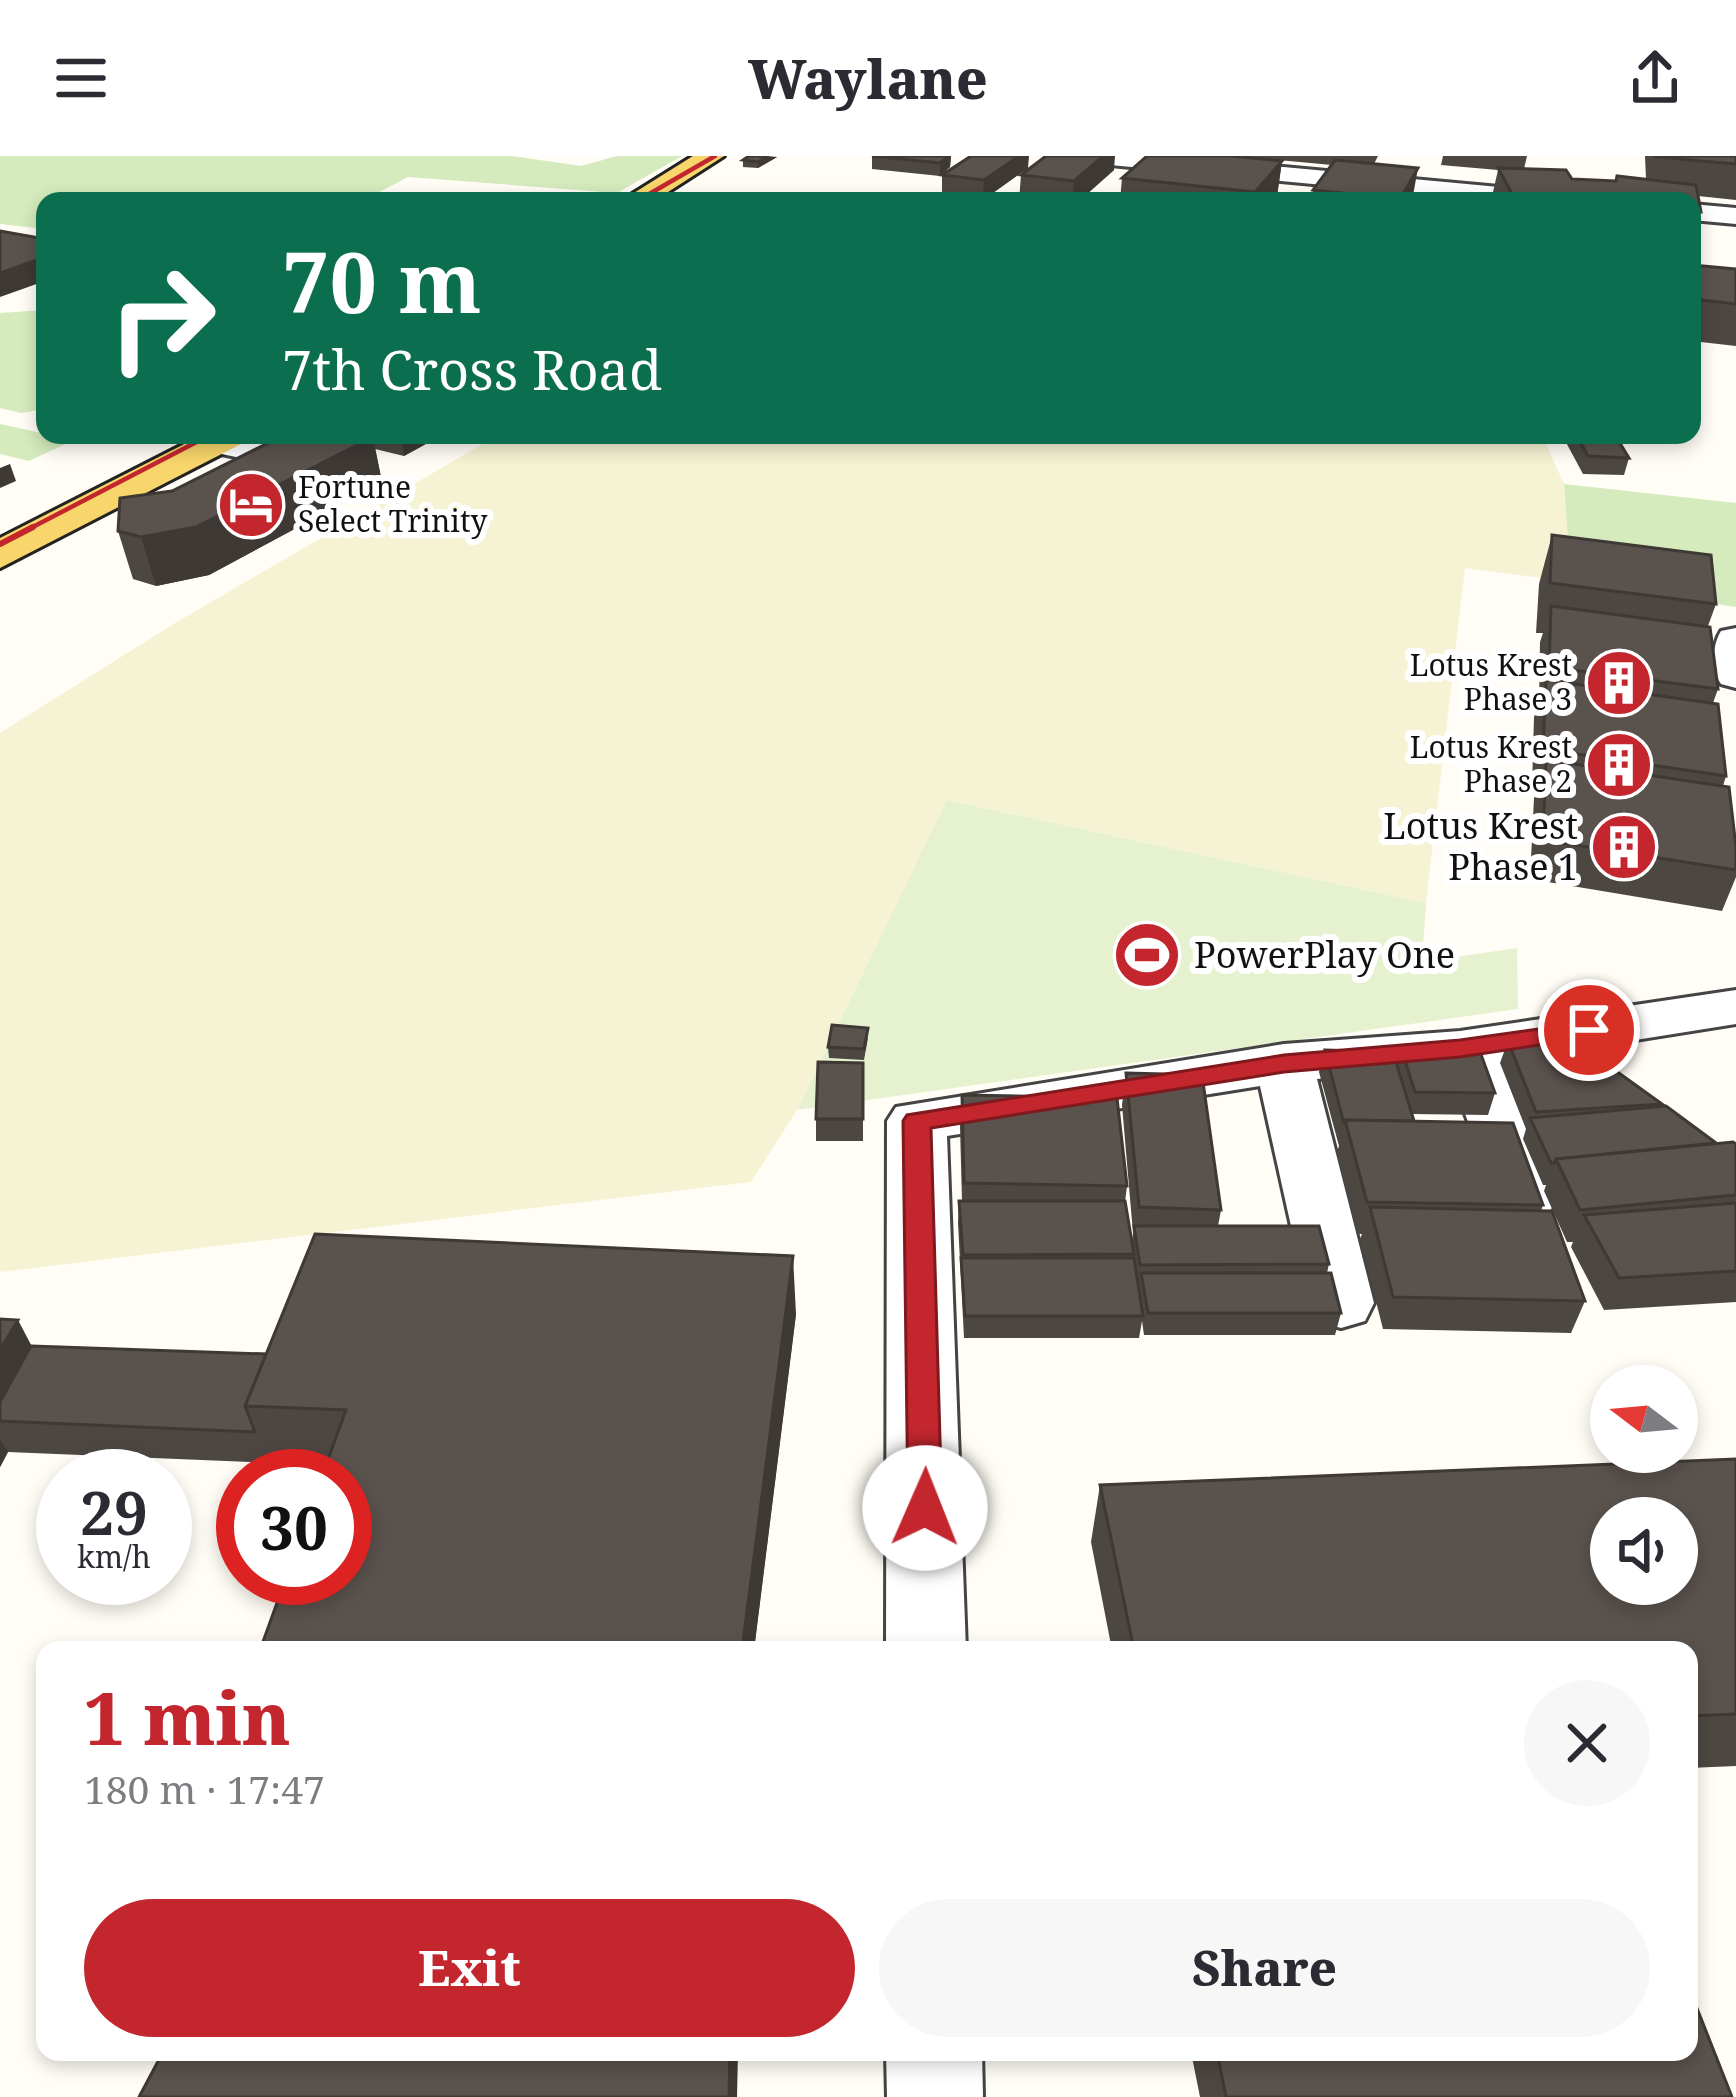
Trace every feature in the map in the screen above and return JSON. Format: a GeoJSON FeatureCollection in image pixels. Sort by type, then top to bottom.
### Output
{"type":"FeatureCollection","features":[{"type":"Feature","properties":{"kind":"main road"},"geometry":{"type":"LineString","coordinates":[[650,192],[711,156]]}},
{"type":"Feature","properties":{"kind":"main road"},"geometry":{"type":"LineString","coordinates":[[677,192],[735,156]]}},
{"type":"Feature","properties":{"kind":"main road"},"geometry":{"type":"LineString","coordinates":[[0,529],[196,444]]}},
{"type":"Feature","properties":{"kind":"main road"},"geometry":{"type":"LineString","coordinates":[[0,555],[199,444]]}},
{"type":"Feature","properties":{"kind":"street"},"geometry":{"type":"LineString","coordinates":[[1090,156],[1477,192]]}},
{"type":"Feature","properties":{"kind":"street"},"geometry":{"type":"LineString","coordinates":[[1701,213],[1736,216]]}},
{"type":"Feature","properties":{"kind":"street"},"geometry":{"type":"LineString","coordinates":[[229,444],[241,448],[258,444]]}},
{"type":"Feature","properties":{"kind":"street"},"geometry":{"type":"LineString","coordinates":[[1736,640],[1736,675]]}},
{"type":"Feature","properties":{"kind":"street"},"geometry":{"type":"LineString","coordinates":[[926,1641],[917,1121],[1284,1063],[1469,1048],[1736,1007]]}},
{"type":"Feature","properties":{"kind":"street"},"geometry":{"type":"LineString","coordinates":[[1469,1048],[1546,1247]]}},
{"type":"Feature","properties":{"kind":"street"},"geometry":{"type":"LineString","coordinates":[[1284,1063],[1341,1303]]}},
{"type":"Feature","properties":{"kind":"street"},"geometry":{"type":"LineString","coordinates":[[934,2061],[935,2097]]}},
{"type":"Feature","properties":{"kind":"shaded area"},"geometry":{"type":"Polygon","coordinates":[[[483,444],[1546,444],[1564,484],[1571,582],[1465,568],[1426,903],[948,800],[797,1110],[751,1182],[0,1272],[0,733],[175,623],[483,444]]]}},
{"type":"Feature","properties":{"kind":"green space"},"geometry":{"type":"Polygon","coordinates":[[[0,156],[512,156],[581,166],[617,156],[682,156],[619,192],[408,177],[379,192],[36,192],[36,228],[0,224],[0,156]]]}},
{"type":"Feature","properties":{"kind":"green space"},"geometry":{"type":"Polygon","coordinates":[[[36,311],[36,410],[0,408],[0,313],[36,311]]]}},
{"type":"Feature","properties":{"kind":"green space"},"geometry":{"type":"Polygon","coordinates":[[[0,424],[36,432],[36,444],[65,444],[29,461],[0,454],[0,424]]]}},
{"type":"Feature","properties":{"kind":"green space"},"geometry":{"type":"Polygon","coordinates":[[[1564,484],[1736,503],[1736,607],[1571,582],[1564,484]]]}},
{"type":"Feature","properties":{"kind":"green space","name":"PowerPlay One"},"geometry":{"type":"Polygon","coordinates":[[[947,800],[1426,903],[1422,962],[1517,948],[1518,1009],[797,1110],[947,800]]]}},
{"type":"Feature","properties":{"kind":"building"},"geometry":{"type":"Polygon","coordinates":[[[872,156],[949,156],[940,163],[872,156]]]}},
{"type":"Feature","properties":{"kind":"building"},"geometry":{"type":"Polygon","coordinates":[[[971,156],[1019,156],[984,180],[942,175],[971,156]]]}},
{"type":"Feature","properties":{"kind":"building"},"geometry":{"type":"Polygon","coordinates":[[[1046,156],[1103,156],[1074,181],[1021,175],[1046,156]]]}},
{"type":"Feature","properties":{"kind":"building"},"geometry":{"type":"Polygon","coordinates":[[[1147,156],[1282,161],[1255,192],[1122,178],[1147,156]]]}},
{"type":"Feature","properties":{"kind":"building"},"geometry":{"type":"Polygon","coordinates":[[[1736,156],[1736,164],[1656,157],[1736,156]]]}},
{"type":"Feature","properties":{"kind":"building"},"geometry":{"type":"Polygon","coordinates":[[[1335,160],[1418,168],[1404,192],[1313,190],[1335,160]]]}},
{"type":"Feature","properties":{"kind":"building"},"geometry":{"type":"Polygon","coordinates":[[[1498,168],[1566,170],[1572,179],[1616,181],[1617,176],[1696,185],[1697,192],[1511,192],[1498,168]]]}},
{"type":"Feature","properties":{"kind":"building"},"geometry":{"type":"Polygon","coordinates":[[[0,231],[36,237],[36,260],[0,273],[0,231]]]}},
{"type":"Feature","properties":{"kind":"building"},"geometry":{"type":"Polygon","coordinates":[[[1701,266],[1736,269],[1736,304],[1701,300],[1701,266]]]}},
{"type":"Feature","properties":{"kind":"building"},"geometry":{"type":"Polygon","coordinates":[[[266,444],[359,444],[196,527],[141,537],[118,531],[120,498],[172,491],[266,444]]]}},
{"type":"Feature","properties":{"kind":"building"},"geometry":{"type":"Polygon","coordinates":[[[1581,444],[1620,444],[1629,458],[1588,456],[1581,444]]]}},
{"type":"Feature","properties":{"kind":"building"},"geometry":{"type":"Polygon","coordinates":[[[1552,535],[1711,555],[1716,604],[1550,583],[1552,535]]]}},
{"type":"Feature","properties":{"kind":"building"},"geometry":{"type":"Polygon","coordinates":[[[1551,606],[1710,627],[1718,689],[1549,667],[1551,606]]]}},
{"type":"Feature","properties":{"kind":"building"},"geometry":{"type":"Polygon","coordinates":[[[1546,680],[1718,704],[1726,776],[1543,749],[1546,680]]]}},
{"type":"Feature","properties":{"kind":"building"},"geometry":{"type":"Polygon","coordinates":[[[1546,760],[1729,787],[1736,870],[1543,840],[1546,760]]]}},
{"type":"Feature","properties":{"kind":"building"},"geometry":{"type":"Polygon","coordinates":[[[832,1025],[868,1028],[864,1049],[828,1047],[832,1025]]]}},
{"type":"Feature","properties":{"kind":"building"},"geometry":{"type":"Polygon","coordinates":[[[1566,1035],[1662,1104],[1536,1112],[1508,1041],[1566,1035]]]}},
{"type":"Feature","properties":{"kind":"building"},"geometry":{"type":"Polygon","coordinates":[[[1401,1048],[1479,1049],[1495,1093],[1415,1092],[1401,1048]]]}},
{"type":"Feature","properties":{"kind":"building"},"geometry":{"type":"Polygon","coordinates":[[[1325,1050],[1393,1052],[1414,1121],[1345,1120],[1344,1124],[1325,1050]]]}},
{"type":"Feature","properties":{"kind":"building"},"geometry":{"type":"Polygon","coordinates":[[[818,1062],[863,1063],[863,1119],[816,1119],[818,1062]]]}},
{"type":"Feature","properties":{"kind":"building"},"geometry":{"type":"Polygon","coordinates":[[[1126,1073],[1202,1075],[1221,1210],[1139,1207],[1126,1073]]]}},
{"type":"Feature","properties":{"kind":"building"},"geometry":{"type":"Polygon","coordinates":[[[962,1095],[1117,1098],[1127,1186],[964,1183],[962,1095]]]}},
{"type":"Feature","properties":{"kind":"building"},"geometry":{"type":"Polygon","coordinates":[[[1666,1106],[1716,1143],[1551,1163],[1530,1118],[1666,1106]]]}},
{"type":"Feature","properties":{"kind":"building"},"geometry":{"type":"Polygon","coordinates":[[[1345,1120],[1513,1123],[1543,1205],[1367,1202],[1345,1120]]]}},
{"type":"Feature","properties":{"kind":"building"},"geometry":{"type":"Polygon","coordinates":[[[1733,1142],[1736,1195],[1580,1210],[1556,1159],[1733,1142]]]}},
{"type":"Feature","properties":{"kind":"building"},"geometry":{"type":"Polygon","coordinates":[[[959,1201],[1125,1201],[1134,1254],[963,1255],[959,1201]]]}},
{"type":"Feature","properties":{"kind":"building"},"geometry":{"type":"Polygon","coordinates":[[[1736,1203],[1736,1271],[1619,1278],[1584,1215],[1736,1203]]]}},
{"type":"Feature","properties":{"kind":"building"},"geometry":{"type":"Polygon","coordinates":[[[1370,1207],[1552,1211],[1585,1301],[1393,1297],[1370,1207]]]}},
{"type":"Feature","properties":{"kind":"building"},"geometry":{"type":"Polygon","coordinates":[[[1134,1226],[1319,1226],[1329,1264],[1140,1265],[1134,1226]]]}},
{"type":"Feature","properties":{"kind":"building"},"geometry":{"type":"Polygon","coordinates":[[[315,1234],[793,1256],[743,1641],[263,1641],[276,1605],[372,1605],[372,1449],[332,1449],[346,1410],[245,1406],[315,1234]]]}},
{"type":"Feature","properties":{"kind":"building"},"geometry":{"type":"Polygon","coordinates":[[[961,1258],[1134,1258],[1143,1316],[965,1316],[961,1258]]]}},
{"type":"Feature","properties":{"kind":"building"},"geometry":{"type":"Polygon","coordinates":[[[1141,1273],[1331,1273],[1341,1313],[1148,1313],[1141,1273]]]}},
{"type":"Feature","properties":{"kind":"building"},"geometry":{"type":"Polygon","coordinates":[[[0,1319],[18,1320],[0,1350],[0,1319]]]}},
{"type":"Feature","properties":{"kind":"building"},"geometry":{"type":"Polygon","coordinates":[[[31,1346],[266,1354],[245,1406],[255,1432],[0,1421],[0,1402],[31,1346]]]}},
{"type":"Feature","properties":{"kind":"building"},"geometry":{"type":"Polygon","coordinates":[[[1736,1459],[1736,1714],[1698,1716],[1698,1641],[1132,1641],[1100,1485],[1590,1465],[1590,1473],[1698,1473],[1698,1461],[1736,1459]]]}},
{"type":"Feature","properties":{"kind":"building"},"geometry":{"type":"Polygon","coordinates":[[[1698,2011],[1732,2097],[1226,2097],[1219,2061],[1698,2061],[1698,2011]]]}},
{"type":"Feature","properties":{"kind":"building"},"geometry":{"type":"Polygon","coordinates":[[[158,2061],[730,2061],[729,2097],[139,2097],[158,2061]]]}},
{"type":"Feature","properties":{"kind":"railway"},"geometry":{"type":"LineString","coordinates":[[653,192],[715,156]]}},
{"type":"Feature","properties":{"kind":"railway"},"geometry":{"type":"LineString","coordinates":[[27,530],[193,444]]}},
{"type":"Feature","properties":{"kind":"railway"},"geometry":{"type":"LineString","coordinates":[[0,544],[33,527]]}},
{"type":"Feature","properties":{"kind":"place","name":"Fortune Select Trinity"},"geometry":{"type":"Point","coordinates":[251,505]}},
{"type":"Feature","properties":{"kind":"place","name":"Lotus Krest Phase 3"},"geometry":{"type":"Point","coordinates":[1619,683]}},
{"type":"Feature","properties":{"kind":"place","name":"Lotus Krest Phase 2"},"geometry":{"type":"Point","coordinates":[1619,765]}},
{"type":"Feature","properties":{"kind":"place","name":"Lotus Krest Phase 1"},"geometry":{"type":"Point","coordinates":[1624,847]}},
{"type":"Feature","properties":{"kind":"place","name":"PowerPlay One"},"geometry":{"type":"Point","coordinates":[1147,955]}},
{"type":"Feature","properties":{"kind":"route"},"geometry":{"type":"LineString","coordinates":[[925,1508],[917,1121],[1284,1063],[1460,1049],[1589,1030]]}}]}
